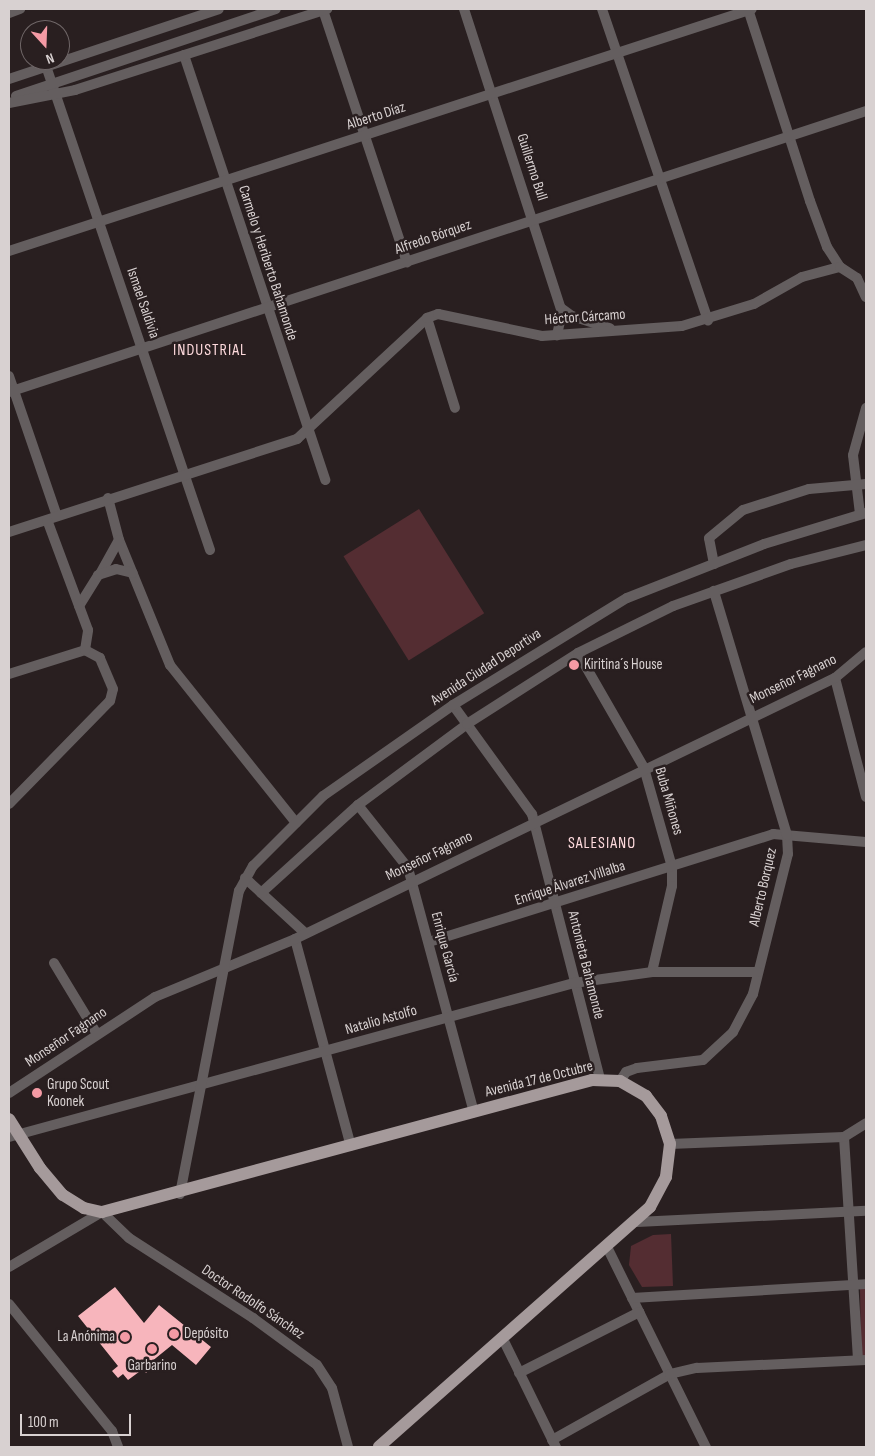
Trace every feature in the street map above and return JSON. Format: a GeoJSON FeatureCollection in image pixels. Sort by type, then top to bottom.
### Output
{"type":"FeatureCollection","features":[{"type":"Feature","properties":{"kind":"main road","name":"Avenida 17 de Octubre"},"geometry":{"type":"LineString","coordinates":[[102,1212],[180,1194],[600,1079],[620,1081],[638,1089],[652,1102],[664,1124],[670,1144],[664,1184],[637,1222],[502,1337],[379,1447]]}},
{"type":"Feature","properties":{"kind":"main road"},"geometry":{"type":"LineString","coordinates":[[9,1119],[13,1136],[63,1195],[84,1208],[102,1212]]}},
{"type":"Feature","properties":{"kind":"street"},"geometry":{"type":"LineString","coordinates":[[9,13],[20,9]]}},
{"type":"Feature","properties":{"kind":"street"},"geometry":{"type":"LineString","coordinates":[[70,58],[219,9]]}},
{"type":"Feature","properties":{"kind":"street"},"geometry":{"type":"LineString","coordinates":[[9,99],[276,9]]}},
{"type":"Feature","properties":{"kind":"street"},"geometry":{"type":"LineString","coordinates":[[9,103],[56,94],[325,9],[407,262]]}},
{"type":"Feature","properties":{"kind":"street","name":"Guillermo Bull"},"geometry":{"type":"LineString","coordinates":[[464,9],[561,308],[562,322],[557,335]]}},
{"type":"Feature","properties":{"kind":"street"},"geometry":{"type":"LineString","coordinates":[[602,9],[708,320]]}},
{"type":"Feature","properties":{"kind":"street"},"geometry":{"type":"LineString","coordinates":[[749,9],[788,136],[827,246],[840,267],[862,277],[866,297]]}},
{"type":"Feature","properties":{"kind":"street","name":"Alberto Díaz"},"geometry":{"type":"LineString","coordinates":[[9,250],[365,136],[617,51],[749,9]]}},
{"type":"Feature","properties":{"kind":"street","name":"Carmelo y Heriberto Bahamonde"},"geometry":{"type":"LineString","coordinates":[[184,55],[266,307],[325,480]]}},
{"type":"Feature","properties":{"kind":"street"},"geometry":{"type":"LineString","coordinates":[[9,79],[35,70]]}},
{"type":"Feature","properties":{"kind":"street","name":"Ismael Saldivia"},"geometry":{"type":"LineString","coordinates":[[47,70],[210,550]]}},
{"type":"Feature","properties":{"kind":"street","name":"Alfredo Bórquez"},"geometry":{"type":"LineString","coordinates":[[11,391],[141,347],[407,262],[660,175],[866,111]]}},
{"type":"Feature","properties":{"kind":"street","name":"Héctor Cárcamo"},"geometry":{"type":"LineString","coordinates":[[427,318],[449,315],[531,335],[557,335],[682,326],[708,320],[754,304],[802,277],[840,267]]}},
{"type":"Feature","properties":{"kind":"street"},"geometry":{"type":"LineString","coordinates":[[561,308],[572,316],[618,330]]}},
{"type":"Feature","properties":{"kind":"street"},"geometry":{"type":"LineString","coordinates":[[9,532],[108,498],[285,445],[308,432],[427,318],[455,408]]}},
{"type":"Feature","properties":{"kind":"street"},"geometry":{"type":"LineString","coordinates":[[9,376],[11,391],[89,636],[85,650]]}},
{"type":"Feature","properties":{"kind":"street"},"geometry":{"type":"LineString","coordinates":[[863,514],[861,484],[854,448],[866,408]]}},
{"type":"Feature","properties":{"kind":"street"},"geometry":{"type":"LineString","coordinates":[[714,564],[709,538],[743,510],[809,489],[861,484]]}},
{"type":"Feature","properties":{"kind":"street"},"geometry":{"type":"LineString","coordinates":[[108,498],[120,540],[170,665],[296,823]]}},
{"type":"Feature","properties":{"kind":"street","name":"Avenida Ciudad Deportiva"},"geometry":{"type":"LineString","coordinates":[[180,1194],[198,1086],[223,966],[245,878],[296,823],[345,779],[453,705],[600,612],[714,564],[800,531],[863,514]]}},
{"type":"Feature","properties":{"kind":"street"},"geometry":{"type":"LineString","coordinates":[[79,606],[89,583],[100,574],[120,540]]}},
{"type":"Feature","properties":{"kind":"street"},"geometry":{"type":"LineString","coordinates":[[261,892],[358,805],[466,724],[578,653],[646,618],[714,591],[791,564],[866,545]]}},
{"type":"Feature","properties":{"kind":"street"},"geometry":{"type":"LineString","coordinates":[[100,574],[116,569],[133,574]]}},
{"type":"Feature","properties":{"kind":"street","name":"Alberto Borquez"},"geometry":{"type":"LineString","coordinates":[[620,1081],[633,1069],[691,1064],[716,1052],[744,1017],[758,972],[788,854],[787,834],[714,591]]}},
{"type":"Feature","properties":{"kind":"street"},"geometry":{"type":"LineString","coordinates":[[9,674],[85,650],[100,658],[112,681],[110,701],[9,804]]}},
{"type":"Feature","properties":{"kind":"street","name":"Monseñor Fagnano"},"geometry":{"type":"LineString","coordinates":[[9,1093],[155,997],[223,966],[295,939],[534,821],[835,678],[866,652]]}},
{"type":"Feature","properties":{"kind":"street","name":"Buba Miñones"},"geometry":{"type":"LineString","coordinates":[[578,653],[644,768],[672,867],[672,886],[652,972]]}},
{"type":"Feature","properties":{"kind":"street"},"geometry":{"type":"LineString","coordinates":[[835,678],[866,797]]}},
{"type":"Feature","properties":{"kind":"street","name":"Antonieta Bahamonde"},"geometry":{"type":"LineString","coordinates":[[453,705],[534,821],[600,1079]]}},
{"type":"Feature","properties":{"kind":"street","name":"Enrique García"},"geometry":{"type":"LineString","coordinates":[[358,805],[405,861],[429,942],[474,1112]]}},
{"type":"Feature","properties":{"kind":"street","name":"Enrique Álvarez Villalba"},"geometry":{"type":"LineString","coordinates":[[429,942],[773,834],[866,842]]}},
{"type":"Feature","properties":{"kind":"street"},"geometry":{"type":"LineString","coordinates":[[245,878],[305,933]]}},
{"type":"Feature","properties":{"kind":"street"},"geometry":{"type":"LineString","coordinates":[[295,939],[351,1146]]}},
{"type":"Feature","properties":{"kind":"street"},"geometry":{"type":"LineString","coordinates":[[54,963],[97,1034]]}},
{"type":"Feature","properties":{"kind":"street","name":"Natalio Astolfo"},"geometry":{"type":"LineString","coordinates":[[13,1136],[574,983],[652,972],[758,972]]}},
{"type":"Feature","properties":{"kind":"street"},"geometry":{"type":"LineString","coordinates":[[670,1144],[844,1137],[866,1124]]}},
{"type":"Feature","properties":{"kind":"street"},"geometry":{"type":"LineString","coordinates":[[502,1337],[554,1444],[670,1374],[698,1368],[862,1360],[854,1284],[844,1137]]}},
{"type":"Feature","properties":{"kind":"street"},"geometry":{"type":"LineString","coordinates":[[637,1222],[866,1211]]}},
{"type":"Feature","properties":{"kind":"street"},"geometry":{"type":"LineString","coordinates":[[9,1266],[102,1212]]}},
{"type":"Feature","properties":{"kind":"street","name":"Doctor Rodolfo Sánchez"},"geometry":{"type":"LineString","coordinates":[[102,1212],[122,1233],[317,1365],[332,1388],[348,1447]]}},
{"type":"Feature","properties":{"kind":"street"},"geometry":{"type":"LineString","coordinates":[[607,1247],[706,1447]]}},
{"type":"Feature","properties":{"kind":"street"},"geometry":{"type":"LineString","coordinates":[[632,1298],[866,1284]]}},
{"type":"Feature","properties":{"kind":"street"},"geometry":{"type":"LineString","coordinates":[[9,1304],[112,1431],[118,1447]]}},
{"type":"Feature","properties":{"kind":"street"},"geometry":{"type":"LineString","coordinates":[[519,1373],[639,1312]]}},
{"type":"Feature","properties":{"kind":"shaded area"},"geometry":{"type":"Polygon","coordinates":[[[419,509],[484,613],[409,660],[344,556],[419,509]]]}},
{"type":"Feature","properties":{"kind":"shaded area"},"geometry":{"type":"Polygon","coordinates":[[[671,1234],[673,1286],[642,1287],[629,1265],[631,1246],[653,1235],[671,1234]]]}},
{"type":"Feature","properties":{"kind":"shaded area"},"geometry":{"type":"Polygon","coordinates":[[[860,1287],[866,1287],[866,1356],[861,1357],[860,1287]]]}},
{"type":"Feature","properties":{"kind":"building","name":"La Anónima"},"geometry":{"type":"Polygon","coordinates":[[[115,1287],[144,1323],[159,1305],[211,1347],[196,1365],[172,1345],[151,1362],[154,1366],[146,1373],[143,1369],[128,1380],[123,1374],[118,1378],[112,1371],[118,1366],[78,1316],[115,1287]]]}},
{"type":"Feature","properties":{"kind":"place","name":"Kiritina´s House"},"geometry":{"type":"Point","coordinates":[574,665]}},
{"type":"Feature","properties":{"kind":"place","name":"Grupo Scout Koonek"},"geometry":{"type":"Point","coordinates":[37,1093]}},
{"type":"Feature","properties":{"kind":"place","name":"Depósito"},"geometry":{"type":"Point","coordinates":[174,1334]}},
{"type":"Feature","properties":{"kind":"place","name":"La Anónima"},"geometry":{"type":"Point","coordinates":[125,1337]}},
{"type":"Feature","properties":{"kind":"place","name":"Garbarino"},"geometry":{"type":"Point","coordinates":[152,1349]}},
{"type":"Feature","properties":{"kind":"district","name":"INDUSTRIAL"},"geometry":{"type":"Point","coordinates":[210,351]}},
{"type":"Feature","properties":{"kind":"district","name":"SALESIANO"},"geometry":{"type":"Point","coordinates":[602,844]}}]}
